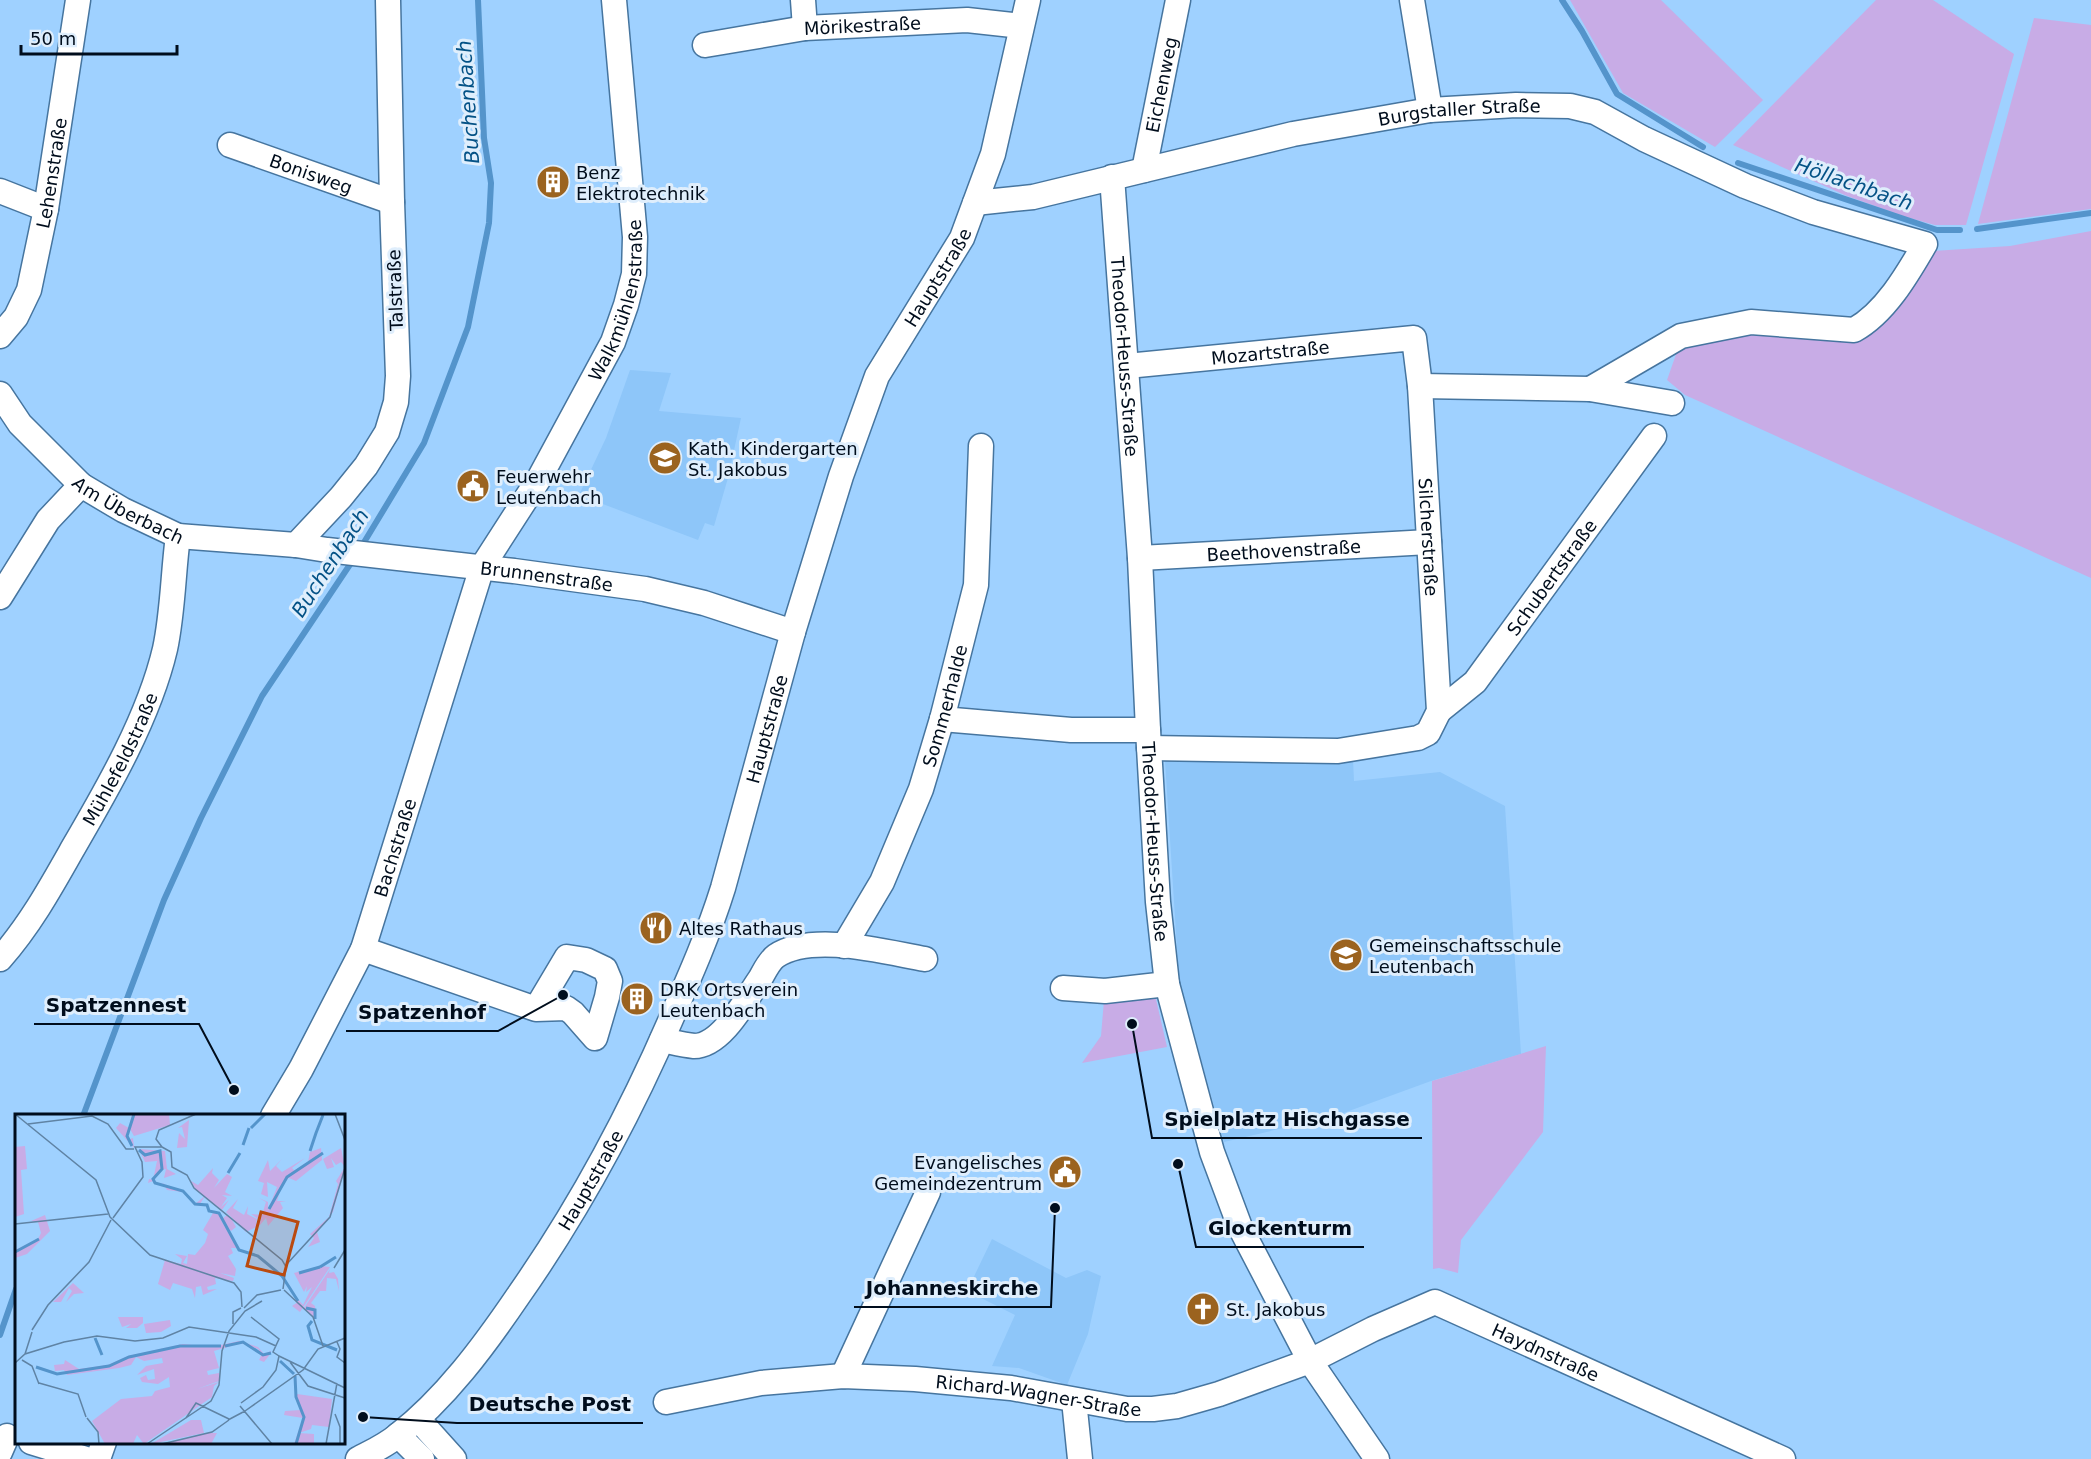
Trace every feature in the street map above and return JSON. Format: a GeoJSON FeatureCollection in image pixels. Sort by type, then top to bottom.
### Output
{"type":"FeatureCollection","features":[{"type":"Feature","properties":{"kind":"street","name":"Lehenstraße"},"geometry":{"type":"LineString","coordinates":[[0,336],[16,317],[30,290],[46,209],[78,0]]}},
{"type":"Feature","properties":{"kind":"street","name":"Talstraße"},"geometry":{"type":"LineString","coordinates":[[296,545],[341,497],[366,466],[387,432],[396,402],[398,376],[388,0]]}},
{"type":"Feature","properties":{"kind":"street","name":"Walkmühlenstraße"},"geometry":{"type":"LineString","coordinates":[[482,567],[540,477],[613,342],[634,274],[635,237],[617,55],[614,0]]}},
{"type":"Feature","properties":{"kind":"street"},"geometry":{"type":"LineString","coordinates":[[803,0],[805,28]]}},
{"type":"Feature","properties":{"kind":"street","name":"Hauptstraße"},"geometry":{"type":"LineString","coordinates":[[358,1459],[399,1435],[418,1419],[498,1326],[552,1248],[622,1125],[662,1040],[707,936],[717,907],[793,632],[841,476],[877,376],[962,238],[993,154],[1028,0]]}},
{"type":"Feature","properties":{"kind":"street","name":"Eichenweg"},"geometry":{"type":"LineString","coordinates":[[1144,170],[1178,0]]}},
{"type":"Feature","properties":{"kind":"street"},"geometry":{"type":"LineString","coordinates":[[1412,0],[1430,110]]}},
{"type":"Feature","properties":{"kind":"street","name":"Mörikestraße"},"geometry":{"type":"LineString","coordinates":[[705,45],[805,28],[968,10],[1021,26]]}},
{"type":"Feature","properties":{"kind":"street","name":"Burgstaller Straße"},"geometry":{"type":"LineString","coordinates":[[975,203],[1033,197],[1293,134],[1430,110],[1516,105],[1570,106],[1595,112],[1644,140],[1745,186],[1814,212],[1925,244],[1881,310],[1854,330],[1751,322],[1681,336],[1590,389]]}},
{"type":"Feature","properties":{"kind":"street","name":"Bonisweg"},"geometry":{"type":"LineString","coordinates":[[230,145],[392,202]]}},
{"type":"Feature","properties":{"kind":"street","name":"Theodor-Heuss-Straße"},"geometry":{"type":"LineString","coordinates":[[1112,177],[1140,558],[1158,902],[1167,984],[1204,1127],[1230,1204],[1273,1293],[1310,1361],[1377,1459]]}},
{"type":"Feature","properties":{"kind":"street"},"geometry":{"type":"LineString","coordinates":[[0,191],[46,209]]}},
{"type":"Feature","properties":{"kind":"street","name":"Mozartstraße"},"geometry":{"type":"LineString","coordinates":[[1127,366],[1414,338]]}},
{"type":"Feature","properties":{"kind":"street","name":"Silcherstraße"},"geometry":{"type":"LineString","coordinates":[[1414,338],[1420,386],[1439,711]]}},
{"type":"Feature","properties":{"kind":"street"},"geometry":{"type":"LineString","coordinates":[[1420,386],[1590,389],[1672,402]]}},
{"type":"Feature","properties":{"kind":"street","name":"Am Überbach"},"geometry":{"type":"LineString","coordinates":[[0,394],[20,424],[81,485],[123,510],[178,536],[296,545]]}},
{"type":"Feature","properties":{"kind":"street","name":"Schubertstraße"},"geometry":{"type":"LineString","coordinates":[[1439,711],[1475,682],[1654,436]]}},
{"type":"Feature","properties":{"kind":"street","name":"Sommerhalde"},"geometry":{"type":"LineString","coordinates":[[844,945],[882,882],[921,789],[942,719],[976,585],[981,446]]}},
{"type":"Feature","properties":{"kind":"street"},"geometry":{"type":"LineString","coordinates":[[0,597],[48,520],[81,485]]}},
{"type":"Feature","properties":{"kind":"street","name":"Mühlefeldstraße"},"geometry":{"type":"LineString","coordinates":[[0,958],[19,937],[44,900],[97,807],[152,694],[165,650],[178,536]]}},
{"type":"Feature","properties":{"kind":"street","name":"Beethovenstraße"},"geometry":{"type":"LineString","coordinates":[[1140,558],[1428,542]]}},
{"type":"Feature","properties":{"kind":"street","name":"Brunnenstraße"},"geometry":{"type":"LineString","coordinates":[[296,545],[645,589],[704,603],[793,632]]}},
{"type":"Feature","properties":{"kind":"street","name":"Bachstraße"},"geometry":{"type":"LineString","coordinates":[[274,1114],[301,1069],[363,949],[482,567]]}},
{"type":"Feature","properties":{"kind":"street"},"geometry":{"type":"LineString","coordinates":[[942,719],[1148,739],[1338,751],[1418,738],[1428,733],[1439,711]]}},
{"type":"Feature","properties":{"kind":"street"},"geometry":{"type":"LineString","coordinates":[[662,1040],[696,1046],[712,1040],[730,1023],[774,957],[796,948],[844,945],[925,959]]}},
{"type":"Feature","properties":{"kind":"street"},"geometry":{"type":"LineString","coordinates":[[363,949],[536,1009]]}},
{"type":"Feature","properties":{"kind":"street"},"geometry":{"type":"LineString","coordinates":[[1063,988],[1105,991],[1167,984]]}},
{"type":"Feature","properties":{"kind":"street"},"geometry":{"type":"LineString","coordinates":[[843,1376],[928,1192]]}},
{"type":"Feature","properties":{"kind":"street","name":"Haydnstraße"},"geometry":{"type":"LineString","coordinates":[[1310,1361],[1373,1329],[1435,1302],[1783,1459]]}},
{"type":"Feature","properties":{"kind":"street","name":"Richard-Wagner-Straße"},"geometry":{"type":"LineString","coordinates":[[666,1402],[761,1383],[843,1376],[915,1379],[1000,1387],[1127,1409],[1152,1409],[1177,1406],[1219,1394],[1310,1361]]}},
{"type":"Feature","properties":{"kind":"street"},"geometry":{"type":"LineString","coordinates":[[1074,1400],[1080,1459]]}},
{"type":"Feature","properties":{"kind":"street"},"geometry":{"type":"LineString","coordinates":[[418,1419],[454,1459]]}},
{"type":"Feature","properties":{"kind":"street"},"geometry":{"type":"LineString","coordinates":[[399,1435],[423,1459]]}},
{"type":"Feature","properties":{"kind":"street"},"geometry":{"type":"LineString","coordinates":[[34,1444],[86,1459]]}},
{"type":"Feature","properties":{"kind":"street"},"geometry":{"type":"LineString","coordinates":[[98,1459],[104,1444]]}},
{"type":"Feature","properties":{"kind":"shaded area"},"geometry":{"type":"Polygon","coordinates":[[[1570,0],[1661,0],[1763,100],[1715,147],[1623,93],[1570,0]]]}},
{"type":"Feature","properties":{"kind":"shaded area"},"geometry":{"type":"Polygon","coordinates":[[[1876,0],[1933,0],[2014,54],[1966,225],[1935,225],[1906,217],[1847,196],[1733,145],[1876,0]]]}},
{"type":"Feature","properties":{"kind":"shaded area"},"geometry":{"type":"Polygon","coordinates":[[[2034,18],[2091,25],[2091,209],[1978,224],[2034,18]]]}},
{"type":"Feature","properties":{"kind":"shaded area"},"geometry":{"type":"Polygon","coordinates":[[[2091,231],[2091,578],[1685,395],[1667,380],[1680,343],[1750,328],[1856,338],[1933,251],[2010,246],[2091,231]]]}},
{"type":"Feature","properties":{"kind":"shaded area","name":"Kath. Kindergarten St. Jakobus"},"geometry":{"type":"Polygon","coordinates":[[[630,370],[671,373],[659,411],[741,418],[728,478],[714,526],[705,523],[698,540],[579,495],[606,438],[630,370]]]}},
{"type":"Feature","properties":{"kind":"shaded area","name":"Gemeinschaftsschule Leutenbach"},"geometry":{"type":"Polygon","coordinates":[[[1353,759],[1354,781],[1440,772],[1505,806],[1521,1054],[1431,1081],[1338,1115],[1224,1142],[1179,980],[1165,761],[1353,759]]]}},
{"type":"Feature","properties":{"kind":"shaded area"},"geometry":{"type":"Polygon","coordinates":[[[1155,995],[1167,1047],[1082,1063],[1101,1036],[1104,1000],[1155,995]]]}},
{"type":"Feature","properties":{"kind":"shaded area"},"geometry":{"type":"Polygon","coordinates":[[[1546,1046],[1543,1132],[1461,1240],[1458,1273],[1439,1268],[1433,1269],[1432,1081],[1546,1046]]]}},
{"type":"Feature","properties":{"kind":"shaded area"},"geometry":{"type":"Polygon","coordinates":[[[992,1239],[1066,1278],[1087,1270],[1101,1276],[1088,1334],[1067,1385],[1019,1368],[992,1366],[1015,1315],[967,1291],[992,1239]]]}},
{"type":"Feature","properties":{"kind":"waterway","name":"Buchenbach"},"geometry":{"type":"LineString","coordinates":[[360,549],[424,443],[468,327],[489,223],[491,183],[484,138],[478,0]]}},
{"type":"Feature","properties":{"kind":"waterway","name":"Höllachbach"},"geometry":{"type":"LineString","coordinates":[[1562,0],[1617,94],[1703,147]]}},
{"type":"Feature","properties":{"kind":"waterway","name":"Höllachbach"},"geometry":{"type":"LineString","coordinates":[[1738,163],[1937,230],[1960,230]]}},
{"type":"Feature","properties":{"kind":"waterway","name":"Höllachbach"},"geometry":{"type":"LineString","coordinates":[[1977,229],[2091,213]]}},
{"type":"Feature","properties":{"kind":"waterway","name":"Buchenbach"},"geometry":{"type":"LineString","coordinates":[[84,1114],[164,900],[201,818],[262,696],[353,560]]}},
{"type":"Feature","properties":{"kind":"waterway","name":"Buchenbach"},"geometry":{"type":"LineString","coordinates":[[0,1335],[15,1292]]}},
{"type":"Feature","properties":{"kind":"place","name":"Benz Elektrotechnik"},"geometry":{"type":"Point","coordinates":[553,182]}},
{"type":"Feature","properties":{"kind":"place","name":"Kath. Kindergarten St. Jakobus"},"geometry":{"type":"Point","coordinates":[665,458]}},
{"type":"Feature","properties":{"kind":"place","name":"Feuerwehr Leutenbach"},"geometry":{"type":"Point","coordinates":[473,486]}},
{"type":"Feature","properties":{"kind":"place","name":"Altes Rathaus"},"geometry":{"type":"Point","coordinates":[656,928]}},
{"type":"Feature","properties":{"kind":"place","name":"Gemeinschaftsschule Leutenbach"},"geometry":{"type":"Point","coordinates":[1346,955]}},
{"type":"Feature","properties":{"kind":"place","name":"Spatzenhof"},"geometry":{"type":"Point","coordinates":[563,995]}},
{"type":"Feature","properties":{"kind":"place","name":"DRK Ortsverein Leutenbach"},"geometry":{"type":"Point","coordinates":[637,999]}},
{"type":"Feature","properties":{"kind":"place","name":"Spielplatz Hischgasse"},"geometry":{"type":"Point","coordinates":[1132,1024]}},
{"type":"Feature","properties":{"kind":"place","name":"Spatzennest"},"geometry":{"type":"Point","coordinates":[234,1090]}},
{"type":"Feature","properties":{"kind":"place","name":"Glockenturm"},"geometry":{"type":"Point","coordinates":[1178,1164]}},
{"type":"Feature","properties":{"kind":"place","name":"Evangelisches Gemeindezentrum"},"geometry":{"type":"Point","coordinates":[1065,1172]}},
{"type":"Feature","properties":{"kind":"place","name":"Johanneskirche"},"geometry":{"type":"Point","coordinates":[1055,1208]}},
{"type":"Feature","properties":{"kind":"place","name":"St. Jakobus"},"geometry":{"type":"Point","coordinates":[1203,1309]}},
{"type":"Feature","properties":{"kind":"place","name":"Deutsche Post"},"geometry":{"type":"Point","coordinates":[363,1417]}}]}
